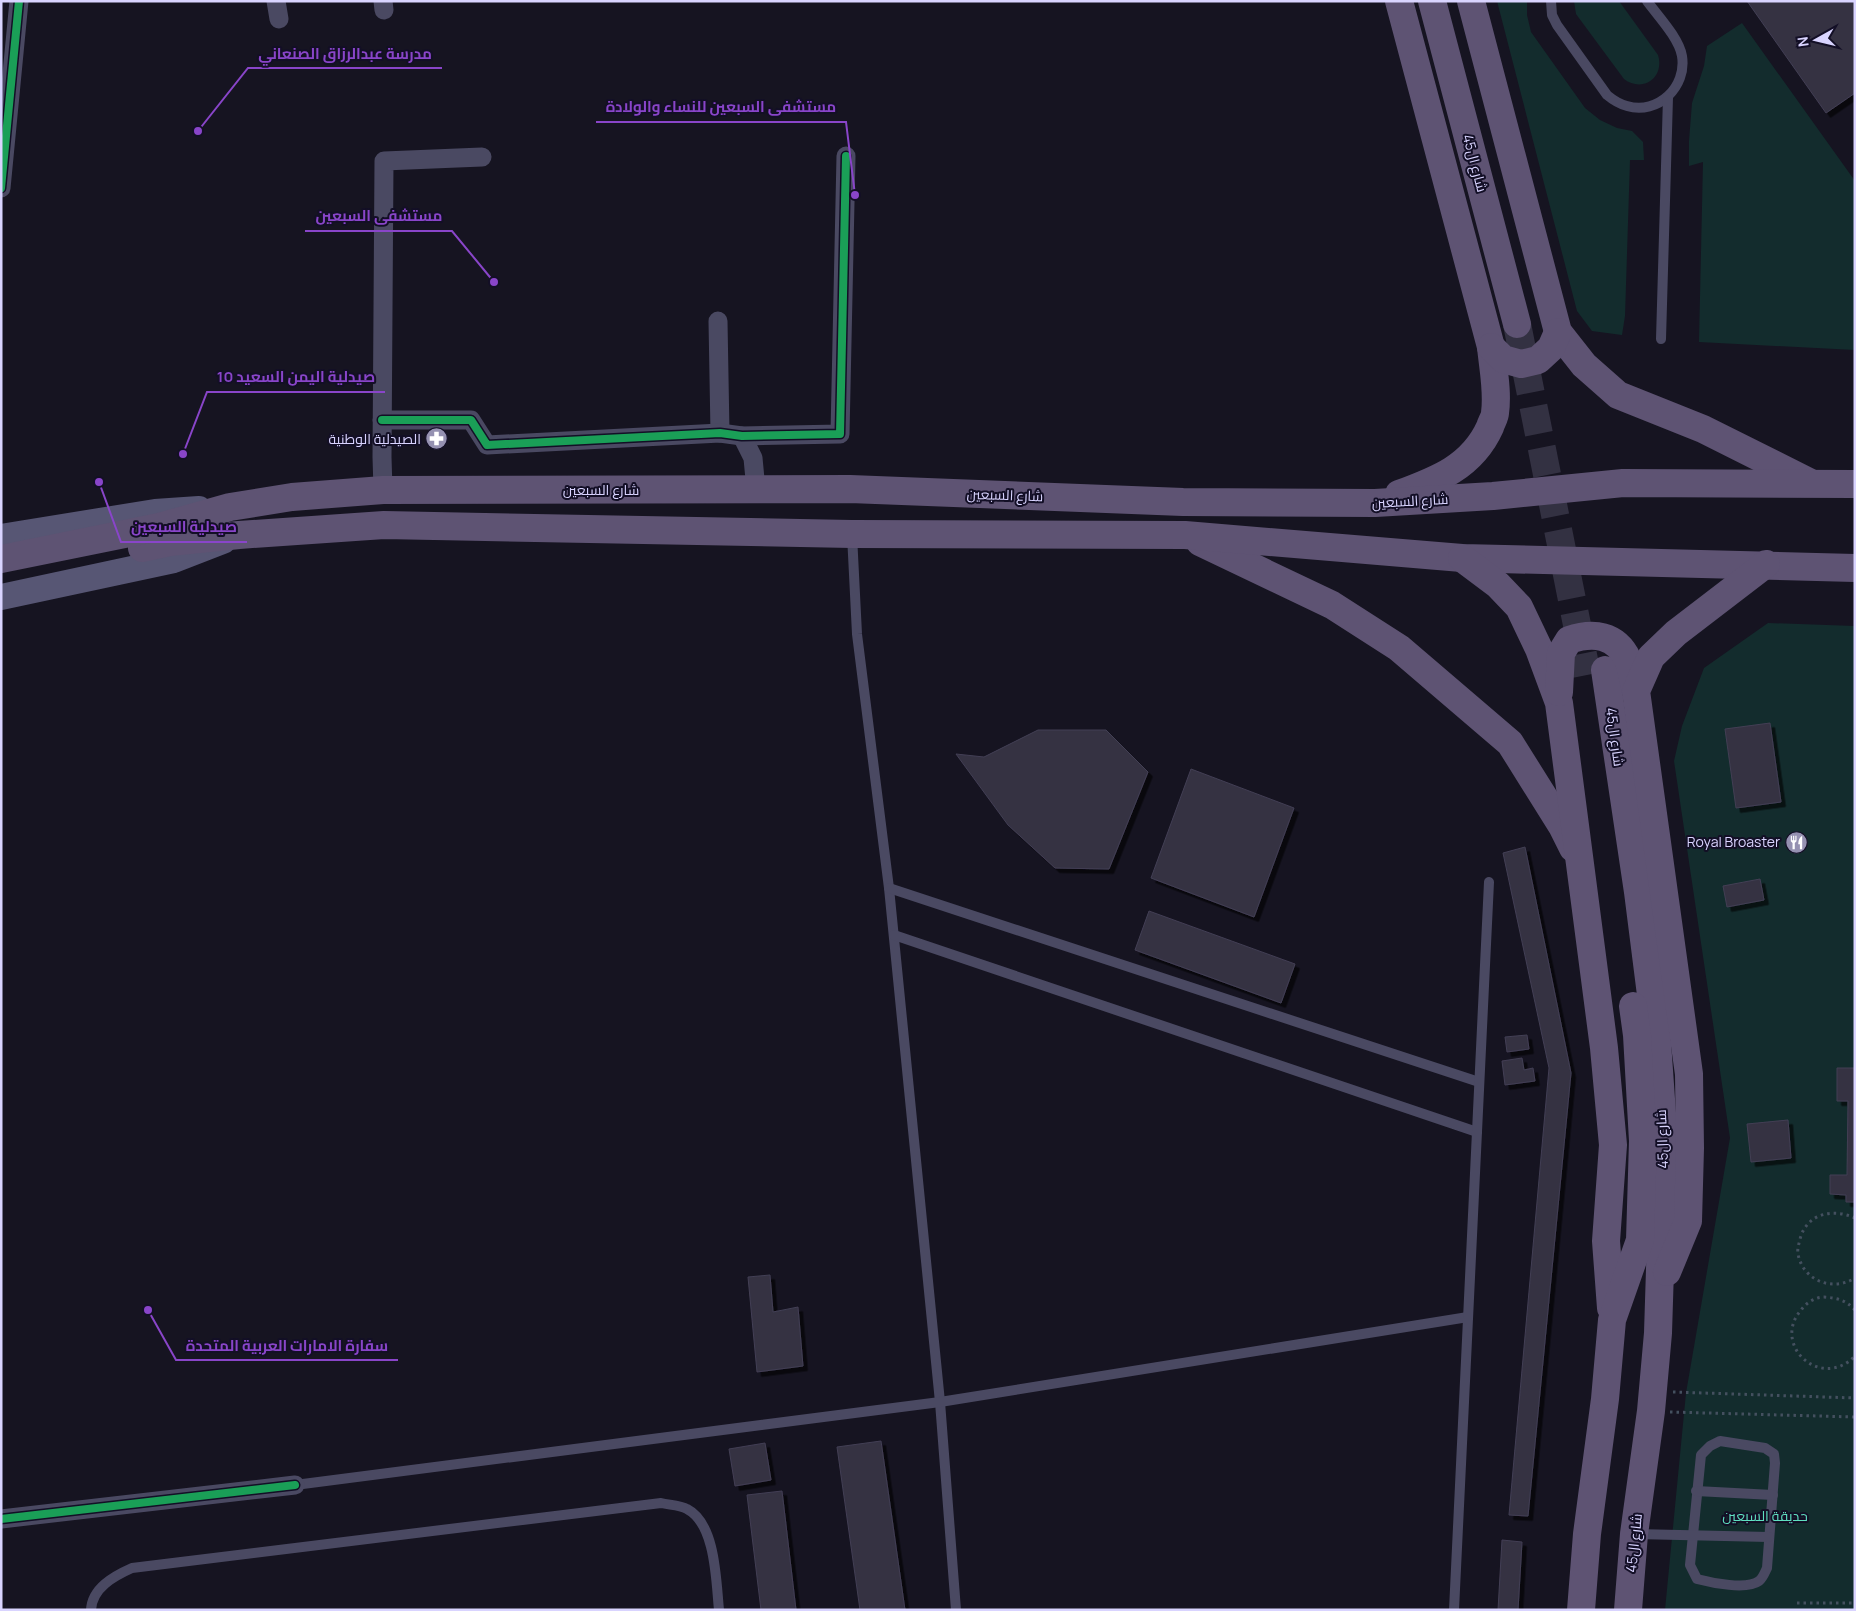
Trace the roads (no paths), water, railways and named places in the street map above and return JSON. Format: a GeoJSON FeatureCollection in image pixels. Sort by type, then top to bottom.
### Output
{"type":"FeatureCollection","features":[{"type":"Feature","properties":{"kind":"main road"},"geometry":{"type":"LineString","coordinates":[[1375,503],[1432,482],[1463,463],[1483,442],[1495,414],[1495,379],[1491,347],[1398,1]]}},
{"type":"Feature","properties":{"kind":"main road","name":"شارع ال45"},"geometry":{"type":"LineString","coordinates":[[1432,1],[1536,325]]}},
{"type":"Feature","properties":{"kind":"main road","name":"شارع ال45"},"geometry":{"type":"LineString","coordinates":[[1446,1],[1536,325]]}},
{"type":"Feature","properties":{"kind":"main road"},"geometry":{"type":"LineString","coordinates":[[1471,1],[1536,325],[1551,348],[1538,360],[1521,364],[1503,359],[1491,347]]}},
{"type":"Feature","properties":{"kind":"main road"},"geometry":{"type":"LineString","coordinates":[[1536,325],[1618,395],[1703,429],[1815,485]]}},
{"type":"Feature","properties":{"kind":"main road","name":"شارع السبعين"},"geometry":{"type":"LineString","coordinates":[[165,534],[230,506],[292,497],[383,490],[850,489],[1183,502],[1375,503],[1493,496],[1623,483],[1855,484]]}},
{"type":"Feature","properties":{"kind":"main road"},"geometry":{"type":"LineString","coordinates":[[1,537],[155,512],[230,506]]}},
{"type":"Feature","properties":{"kind":"main road"},"geometry":{"type":"LineString","coordinates":[[1,559],[165,534],[239,535],[384,525],[852,534],[1185,535],[1462,558],[1766,564],[1855,568]]}},
{"type":"Feature","properties":{"kind":"main road"},"geometry":{"type":"LineString","coordinates":[[1,578],[165,534]]}},
{"type":"Feature","properties":{"kind":"main road"},"geometry":{"type":"LineString","coordinates":[[1,597],[174,560],[239,535]]}},
{"type":"Feature","properties":{"kind":"main road"},"geometry":{"type":"LineString","coordinates":[[1185,535],[1332,604],[1399,648],[1510,743],[1562,826],[1581,866]]}},
{"type":"Feature","properties":{"kind":"main road"},"geometry":{"type":"LineString","coordinates":[[1462,558],[1498,584],[1520,607],[1559,703]]}},
{"type":"Feature","properties":{"kind":"main road"},"geometry":{"type":"LineString","coordinates":[[1636,690],[1651,657],[1676,633],[1766,564]]}},
{"type":"Feature","properties":{"kind":"main road"},"geometry":{"type":"LineString","coordinates":[[1612,1320],[1606,1241],[1613,1145],[1604,1048],[1559,703],[1561,653],[1569,640],[1586,634],[1603,637],[1618,645],[1628,660],[1636,690],[1688,1074],[1690,1148],[1688,1221],[1660,1290]]}},
{"type":"Feature","properties":{"kind":"main road","name":"شارع ال45"},"geometry":{"type":"LineString","coordinates":[[1581,1610],[1587,1534],[1605,1399],[1612,1320],[1640,1240],[1643,1142],[1637,1036],[1612,845],[1596,673],[1638,892],[1657,1042],[1664,1142],[1658,1333],[1652,1401],[1634,1534],[1628,1610]]}},
{"type":"Feature","properties":{"kind":"street"},"geometry":{"type":"LineString","coordinates":[[1,188],[19,1]]}},
{"type":"Feature","properties":{"kind":"street"},"geometry":{"type":"LineString","coordinates":[[382,420],[471,420],[487,445],[720,433],[742,436],[840,434],[846,156]]}},
{"type":"Feature","properties":{"kind":"street"},"geometry":{"type":"LineString","coordinates":[[383,490],[384,161],[482,157]]}},
{"type":"Feature","properties":{"kind":"street"},"geometry":{"type":"LineString","coordinates":[[718,321],[720,433]]}},
{"type":"Feature","properties":{"kind":"street"},"geometry":{"type":"LineString","coordinates":[[742,436],[753,458],[756,490]]}},
{"type":"Feature","properties":{"kind":"street"},"geometry":{"type":"LineString","coordinates":[[1,1519],[295,1485]]}},
{"type":"Feature","properties":{"kind":"lane"},"geometry":{"type":"LineString","coordinates":[[1551,1],[1552,15],[1556,25],[1607,95],[1616,102],[1637,108],[1648,107],[1668,97],[1676,88],[1680,78],[1682,56],[1678,45],[1647,1]]}},
{"type":"Feature","properties":{"kind":"lane"},"geometry":{"type":"LineString","coordinates":[[1662,339],[1668,97]]}},
{"type":"Feature","properties":{"kind":"lane"},"geometry":{"type":"LineString","coordinates":[[852,534],[857,634],[894,935],[940,1402],[956,1610]]}},
{"type":"Feature","properties":{"kind":"lane"},"geometry":{"type":"LineString","coordinates":[[1454,1610],[1489,882]]}},
{"type":"Feature","properties":{"kind":"lane"},"geometry":{"type":"LineString","coordinates":[[889,888],[1479,1082]]}},
{"type":"Feature","properties":{"kind":"lane"},"geometry":{"type":"LineString","coordinates":[[894,935],[1477,1132]]}},
{"type":"Feature","properties":{"kind":"lane"},"geometry":{"type":"LineString","coordinates":[[295,1485],[940,1402],[1468,1317]]}},
{"type":"Feature","properties":{"kind":"lane"},"geometry":{"type":"LineString","coordinates":[[1720,1441],[1765,1448],[1774,1454],[1773,1495],[1767,1568],[1761,1580],[1750,1586],[1710,1583],[1697,1579],[1690,1564],[1701,1455],[1710,1446],[1720,1441]]}},
{"type":"Feature","properties":{"kind":"lane"},"geometry":{"type":"LineString","coordinates":[[1696,1491],[1773,1495]]}},
{"type":"Feature","properties":{"kind":"lane"},"geometry":{"type":"LineString","coordinates":[[91,1610],[91,1601],[109,1579],[132,1568],[661,1503],[688,1509],[705,1526],[713,1552],[719,1610]]}},
{"type":"Feature","properties":{"kind":"lane"},"geometry":{"type":"LineString","coordinates":[[1634,1534],[1769,1537]]}},
{"type":"Feature","properties":{"kind":"tunnel"},"geometry":{"type":"LineString","coordinates":[[1517,324],[1587,675]]}},
{"type":"Feature","properties":{"kind":"place","name":"مدرسة عبدالرزاق الصنعاني"},"geometry":{"type":"Point","coordinates":[198,131]}},
{"type":"Feature","properties":{"kind":"place","name":"مستشفى السبعين للنساء والولادة"},"geometry":{"type":"Point","coordinates":[855,195]}},
{"type":"Feature","properties":{"kind":"place","name":"مستشفى السبعين"},"geometry":{"type":"Point","coordinates":[494,282]}},
{"type":"Feature","properties":{"kind":"place","name":"الصيدلية الوطنية"},"geometry":{"type":"Point","coordinates":[437,439]}},
{"type":"Feature","properties":{"kind":"place","name":"صيدلية اليمن السعيد 10"},"geometry":{"type":"Point","coordinates":[183,454]}},
{"type":"Feature","properties":{"kind":"place","name":"صيدلية السبعين"},"geometry":{"type":"Point","coordinates":[99,482]}},
{"type":"Feature","properties":{"kind":"place","name":"Royal Broaster"},"geometry":{"type":"Point","coordinates":[1796,842]}},
{"type":"Feature","properties":{"kind":"place","name":"سفارة الامارات العربية المتحدة"},"geometry":{"type":"Point","coordinates":[148,1310]}},
{"type":"Feature","properties":{"kind":"park label","name":"حديقة السبعين"},"geometry":{"type":"Point","coordinates":[1765,1516]}}]}
